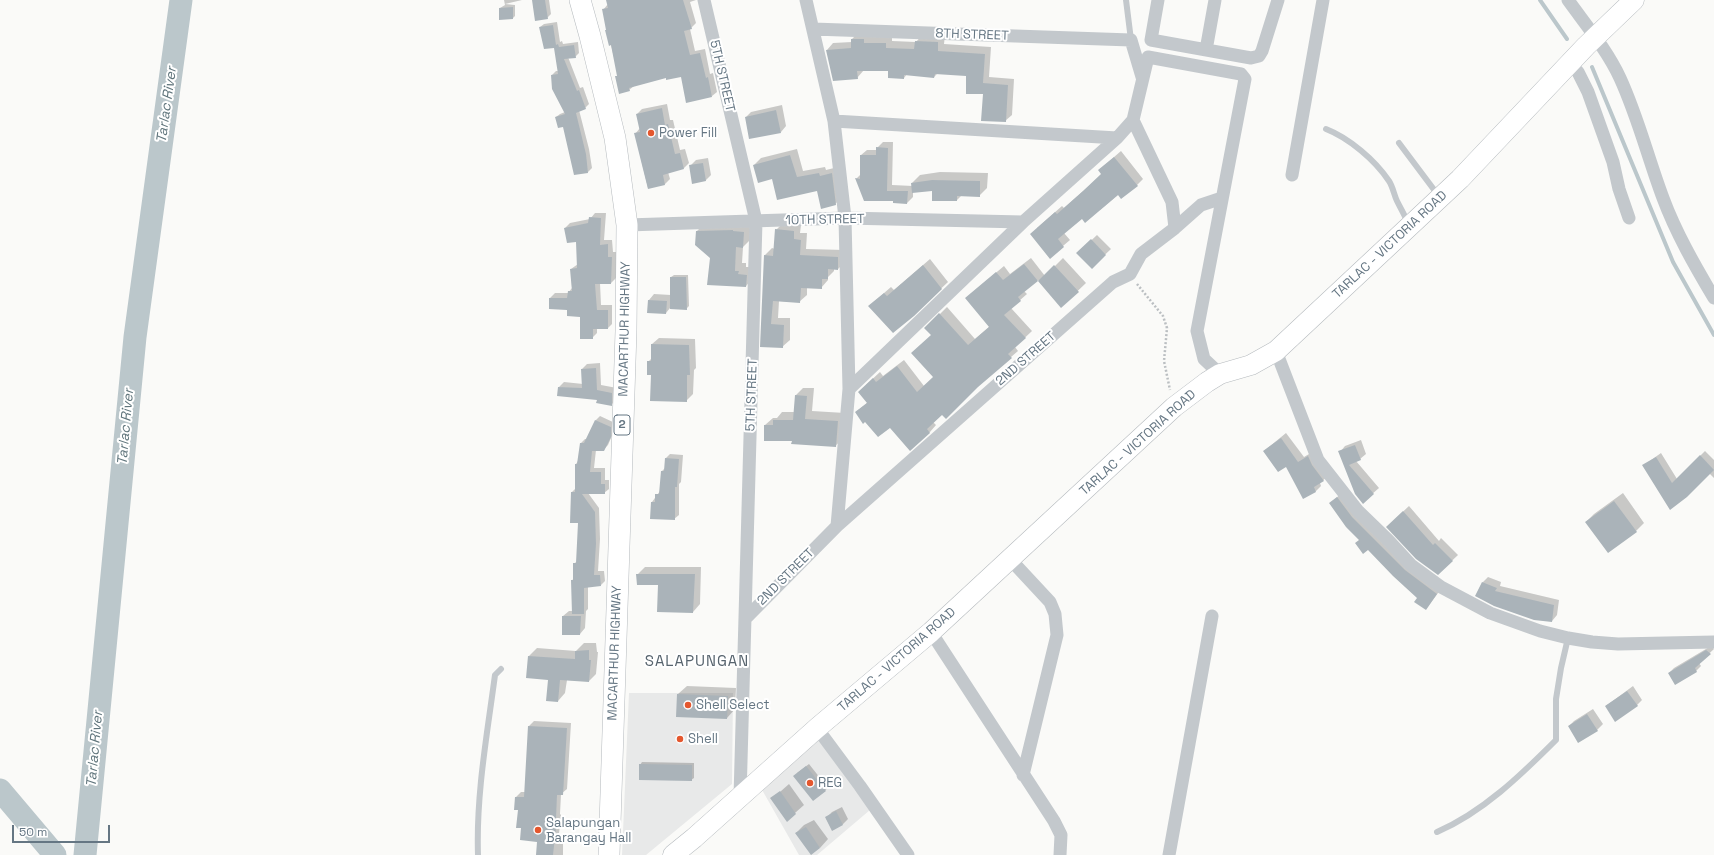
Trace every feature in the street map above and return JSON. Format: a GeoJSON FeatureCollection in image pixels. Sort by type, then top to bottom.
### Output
{"type":"FeatureCollection","features":[{"type":"Feature","properties":{"kind":"highway","name":"MACARTHUR HIGHWAY"},"geometry":{"type":"LineString","coordinates":[[580,0],[615,138],[627,225],[626,331],[609,855]]}},
{"type":"Feature","properties":{"kind":"main road","name":"TARLAC - VICTORIA ROAD"},"geometry":{"type":"LineString","coordinates":[[673,855],[817,728],[931,632],[1174,407],[1220,374],[1251,365],[1276,351],[1460,179],[1570,63],[1634,0]]}},
{"type":"Feature","properties":{"kind":"street","name":"5TH STREET"},"geometry":{"type":"LineString","coordinates":[[704,0],[756,221],[740,797]]}},
{"type":"Feature","properties":{"kind":"street"},"geometry":{"type":"LineString","coordinates":[[806,0],[834,121],[845,218],[849,389],[837,526]]}},
{"type":"Feature","properties":{"kind":"street"},"geometry":{"type":"LineString","coordinates":[[1158,0],[1151,40],[1250,58],[1259,56],[1262,51],[1278,0]]}},
{"type":"Feature","properties":{"kind":"street"},"geometry":{"type":"LineString","coordinates":[[1206,50],[1215,0]]}},
{"type":"Feature","properties":{"kind":"street"},"geometry":{"type":"LineString","coordinates":[[1292,175],[1323,0]]}},
{"type":"Feature","properties":{"kind":"street"},"geometry":{"type":"LineString","coordinates":[[1568,0],[1610,58],[1620,78],[1636,115],[1663,198],[1678,232],[1714,298]]}},
{"type":"Feature","properties":{"kind":"street","name":"8TH STREET"},"geometry":{"type":"LineString","coordinates":[[813,29],[1131,40]]}},
{"type":"Feature","properties":{"kind":"street"},"geometry":{"type":"LineString","coordinates":[[1131,40],[1142,79]]}},
{"type":"Feature","properties":{"kind":"street"},"geometry":{"type":"LineString","coordinates":[[849,389],[1023,222],[1117,138],[1133,120],[1148,57],[1241,74],[1245,79],[1197,331],[1204,360],[1220,374]]}},
{"type":"Feature","properties":{"kind":"street"},"geometry":{"type":"LineString","coordinates":[[1570,63],[1578,72],[1588,92],[1613,162],[1619,189],[1630,218]]}},
{"type":"Feature","properties":{"kind":"street"},"geometry":{"type":"LineString","coordinates":[[1133,120],[1172,202],[1175,228]]}},
{"type":"Feature","properties":{"kind":"street"},"geometry":{"type":"LineString","coordinates":[[834,121],[1117,138]]}},
{"type":"Feature","properties":{"kind":"street"},"geometry":{"type":"LineString","coordinates":[[1130,274],[1141,254],[1201,206],[1222,198]]}},
{"type":"Feature","properties":{"kind":"street","name":"10TH STREET"},"geometry":{"type":"LineString","coordinates":[[627,225],[845,218],[1023,222]]}},
{"type":"Feature","properties":{"kind":"street","name":"2ND STREET"},"geometry":{"type":"LineString","coordinates":[[746,618],[837,526],[1113,282],[1130,274]]}},
{"type":"Feature","properties":{"kind":"street"},"geometry":{"type":"LineString","coordinates":[[1276,351],[1318,460],[1358,511],[1411,565],[1441,587],[1490,613],[1540,631],[1568,638],[1618,644],[1714,642]]}},
{"type":"Feature","properties":{"kind":"street"},"geometry":{"type":"LineString","coordinates":[[1010,559],[1050,602],[1055,614],[1056,635],[1023,775]]}},
{"type":"Feature","properties":{"kind":"street"},"geometry":{"type":"LineString","coordinates":[[1169,855],[1212,616]]}},
{"type":"Feature","properties":{"kind":"street"},"geometry":{"type":"LineString","coordinates":[[931,632],[1057,828],[1060,835],[1060,855]]}},
{"type":"Feature","properties":{"kind":"street"},"geometry":{"type":"LineString","coordinates":[[817,728],[908,855]]}},
{"type":"Feature","properties":{"kind":"lane"},"geometry":{"type":"LineString","coordinates":[[1126,0],[1131,40]]}},
{"type":"Feature","properties":{"kind":"lane"},"geometry":{"type":"LineString","coordinates":[[1326,129],[1336,133],[1364,153],[1390,182],[1397,201],[1410,226]]}},
{"type":"Feature","properties":{"kind":"lane"},"geometry":{"type":"LineString","coordinates":[[1399,143],[1440,198]]}},
{"type":"Feature","properties":{"kind":"lane"},"geometry":{"type":"LineString","coordinates":[[1437,832],[1455,824],[1473,813],[1538,758],[1556,740],[1556,699],[1562,662],[1568,638]]}},
{"type":"Feature","properties":{"kind":"lane"},"geometry":{"type":"LineString","coordinates":[[478,855],[477,836],[482,766],[494,675],[502,669]]}},
{"type":"Feature","properties":{"kind":"path"},"geometry":{"type":"LineString","coordinates":[[1130,274],[1163,316],[1167,328],[1164,361],[1174,407]]}},
{"type":"Feature","properties":{"kind":"shaded area","name":"Shell"},"geometry":{"type":"Polygon","coordinates":[[[629,693],[733,693],[732,784],[646,855],[622,855],[629,693]]]}},
{"type":"Feature","properties":{"kind":"shaded area"},"geometry":{"type":"Polygon","coordinates":[[[822,737],[870,810],[817,855],[799,855],[761,788],[822,737]]]}},
{"type":"Feature","properties":{"kind":"building"},"geometry":{"type":"Polygon","coordinates":[[[532,0],[545,0],[548,19],[535,21],[532,0]]]}},
{"type":"Feature","properties":{"kind":"building"},"geometry":{"type":"Polygon","coordinates":[[[606,0],[683,0],[692,29],[684,31],[690,55],[700,53],[706,78],[708,77],[712,97],[686,103],[681,77],[666,80],[666,78],[629,88],[630,91],[619,94],[611,45],[609,46],[602,9],[608,8],[606,0]]]}},
{"type":"Feature","properties":{"kind":"building"},"geometry":{"type":"Polygon","coordinates":[[[513,7],[513,19],[499,20],[499,8],[513,7]]]}},
{"type":"Feature","properties":{"kind":"building"},"geometry":{"type":"Polygon","coordinates":[[[553,25],[556,45],[558,44],[559,47],[574,45],[576,58],[564,59],[577,91],[579,90],[586,109],[576,113],[586,154],[588,173],[574,175],[563,127],[558,128],[555,117],[565,114],[552,89],[551,75],[558,74],[554,48],[544,49],[539,27],[553,25]]]}},
{"type":"Feature","properties":{"kind":"building"},"geometry":{"type":"Polygon","coordinates":[[[851,39],[864,39],[864,43],[886,43],[886,48],[914,49],[915,41],[938,42],[938,51],[985,54],[983,83],[1008,85],[1006,122],[981,121],[983,94],[966,94],[966,76],[935,74],[934,78],[904,75],[904,79],[888,78],[888,71],[857,71],[858,79],[833,81],[826,50],[851,48],[851,39]]]}},
{"type":"Feature","properties":{"kind":"building"},"geometry":{"type":"Polygon","coordinates":[[[662,108],[665,125],[668,124],[675,154],[680,153],[684,169],[663,175],[665,185],[648,189],[634,133],[640,132],[636,114],[662,108]]]}},
{"type":"Feature","properties":{"kind":"building"},"geometry":{"type":"Polygon","coordinates":[[[776,110],[781,133],[749,139],[745,117],[776,110]]]}},
{"type":"Feature","properties":{"kind":"building"},"geometry":{"type":"Polygon","coordinates":[[[876,147],[888,148],[887,191],[908,191],[907,204],[893,203],[893,201],[864,201],[855,178],[860,179],[860,155],[876,155],[876,147]]]}},
{"type":"Feature","properties":{"kind":"building"},"geometry":{"type":"Polygon","coordinates":[[[790,155],[797,177],[819,173],[820,176],[832,173],[836,205],[821,209],[817,191],[777,200],[772,179],[758,183],[753,165],[790,155]]]}},
{"type":"Feature","properties":{"kind":"building"},"geometry":{"type":"Polygon","coordinates":[[[1114,157],[1138,186],[1121,199],[1118,195],[1085,223],[1082,219],[1058,239],[1064,247],[1050,259],[1030,234],[1055,212],[1057,214],[1083,191],[1101,174],[1098,170],[1114,157]]]}},
{"type":"Feature","properties":{"kind":"building"},"geometry":{"type":"Polygon","coordinates":[[[703,163],[706,181],[692,184],[689,165],[703,163]]]}},
{"type":"Feature","properties":{"kind":"building"},"geometry":{"type":"Polygon","coordinates":[[[932,180],[980,181],[980,197],[957,196],[957,201],[932,201],[932,191],[912,193],[911,183],[932,180]]]}},
{"type":"Feature","properties":{"kind":"building"},"geometry":{"type":"Polygon","coordinates":[[[589,217],[601,218],[600,245],[608,244],[608,257],[612,257],[611,284],[595,284],[597,310],[608,310],[608,329],[593,329],[593,339],[580,339],[580,317],[567,316],[567,310],[549,309],[549,298],[567,298],[568,291],[572,291],[570,269],[577,268],[576,242],[567,243],[564,228],[588,223],[589,217]]]}},
{"type":"Feature","properties":{"kind":"building"},"geometry":{"type":"Polygon","coordinates":[[[775,229],[794,231],[794,239],[801,240],[800,255],[838,257],[838,270],[828,269],[828,279],[822,279],[822,289],[801,288],[800,303],[773,301],[771,324],[784,325],[783,348],[760,347],[764,255],[773,256],[775,229]]]}},
{"type":"Feature","properties":{"kind":"building"},"geometry":{"type":"Polygon","coordinates":[[[733,230],[744,232],[743,248],[736,247],[735,271],[739,271],[738,274],[747,275],[746,287],[707,285],[710,258],[695,245],[696,231],[733,230]]]}},
{"type":"Feature","properties":{"kind":"building"},"geometry":{"type":"Polygon","coordinates":[[[1091,239],[1106,255],[1092,269],[1076,253],[1091,239]]]}},
{"type":"Feature","properties":{"kind":"building"},"geometry":{"type":"Polygon","coordinates":[[[1024,264],[1038,281],[1018,297],[1021,301],[1004,315],[1026,338],[1008,354],[1012,358],[978,387],[946,419],[942,415],[927,429],[930,433],[910,451],[890,428],[878,437],[865,422],[863,424],[855,412],[867,403],[858,392],[873,378],[876,382],[897,366],[917,392],[933,377],[911,353],[931,335],[924,328],[939,313],[968,345],[989,327],[965,298],[996,272],[1003,280],[1024,264]]]}},
{"type":"Feature","properties":{"kind":"building"},"geometry":{"type":"Polygon","coordinates":[[[923,265],[942,289],[914,316],[893,333],[868,306],[884,293],[887,296],[923,265]]]}},
{"type":"Feature","properties":{"kind":"building"},"geometry":{"type":"Polygon","coordinates":[[[1054,265],[1079,292],[1061,308],[1038,281],[1054,265]]]}},
{"type":"Feature","properties":{"kind":"building"},"geometry":{"type":"Polygon","coordinates":[[[670,277],[686,277],[687,310],[670,309],[670,277]]]}},
{"type":"Feature","properties":{"kind":"building"},"geometry":{"type":"Polygon","coordinates":[[[648,300],[667,301],[666,314],[647,313],[648,300]]]}},
{"type":"Feature","properties":{"kind":"building"},"geometry":{"type":"Polygon","coordinates":[[[651,344],[689,345],[690,375],[687,375],[687,402],[650,401],[651,375],[647,375],[647,361],[651,361],[651,344]]]}},
{"type":"Feature","properties":{"kind":"building"},"geometry":{"type":"Polygon","coordinates":[[[596,368],[597,390],[612,393],[612,406],[596,403],[597,400],[557,396],[558,387],[582,388],[581,369],[596,368]]]}},
{"type":"Feature","properties":{"kind":"building"},"geometry":{"type":"Polygon","coordinates":[[[795,395],[807,396],[805,419],[838,421],[836,447],[791,444],[792,441],[764,441],[764,425],[773,425],[773,420],[793,420],[795,395]]]}},
{"type":"Feature","properties":{"kind":"building"},"geometry":{"type":"Polygon","coordinates":[[[595,420],[611,427],[611,437],[604,451],[592,451],[590,472],[601,472],[601,484],[605,484],[605,494],[582,494],[595,512],[596,544],[594,575],[600,575],[601,586],[584,588],[584,614],[572,614],[571,580],[573,580],[573,563],[576,563],[578,523],[570,523],[571,492],[575,492],[575,464],[577,464],[580,443],[584,443],[595,420]]]}},
{"type":"Feature","properties":{"kind":"building"},"geometry":{"type":"Polygon","coordinates":[[[1281,438],[1298,462],[1308,456],[1312,465],[1324,481],[1314,487],[1316,492],[1303,499],[1286,467],[1278,472],[1263,451],[1281,438]]]}},
{"type":"Feature","properties":{"kind":"building"},"geometry":{"type":"Polygon","coordinates":[[[1355,445],[1361,460],[1349,465],[1374,494],[1363,504],[1355,494],[1338,451],[1355,445]]]}},
{"type":"Feature","properties":{"kind":"building"},"geometry":{"type":"Polygon","coordinates":[[[1700,455],[1714,470],[1687,497],[1670,510],[1642,465],[1656,457],[1672,483],[1700,455]]]}},
{"type":"Feature","properties":{"kind":"building"},"geometry":{"type":"Polygon","coordinates":[[[665,458],[679,459],[677,487],[675,487],[675,520],[650,519],[651,502],[655,502],[655,494],[659,494],[661,471],[664,471],[665,458]]]}},
{"type":"Feature","properties":{"kind":"building"},"geometry":{"type":"Polygon","coordinates":[[[1337,497],[1352,517],[1405,570],[1437,594],[1426,610],[1414,602],[1417,598],[1368,550],[1363,554],[1355,543],[1359,540],[1346,527],[1329,503],[1337,497]]]}},
{"type":"Feature","properties":{"kind":"building"},"geometry":{"type":"Polygon","coordinates":[[[1614,501],[1637,532],[1608,553],[1585,522],[1614,501]]]}},
{"type":"Feature","properties":{"kind":"building"},"geometry":{"type":"Polygon","coordinates":[[[1403,511],[1433,545],[1435,543],[1453,561],[1438,575],[1416,559],[1386,527],[1403,511]]]}},
{"type":"Feature","properties":{"kind":"building"},"geometry":{"type":"Polygon","coordinates":[[[636,574],[695,574],[693,613],[657,612],[658,585],[637,585],[636,574]]]}},
{"type":"Feature","properties":{"kind":"building"},"geometry":{"type":"Polygon","coordinates":[[[1482,582],[1497,588],[1495,591],[1554,605],[1552,622],[1534,620],[1494,606],[1475,596],[1482,582]]]}},
{"type":"Feature","properties":{"kind":"building"},"geometry":{"type":"Polygon","coordinates":[[[562,616],[581,616],[580,635],[562,635],[562,616]]]}},
{"type":"Feature","properties":{"kind":"building"},"geometry":{"type":"Polygon","coordinates":[[[589,650],[589,660],[591,660],[589,682],[560,680],[558,702],[546,701],[548,680],[526,678],[528,656],[575,659],[575,651],[589,650]]]}},
{"type":"Feature","properties":{"kind":"building"},"geometry":{"type":"Polygon","coordinates":[[[1706,650],[1711,654],[1695,668],[1697,672],[1675,685],[1668,673],[1706,650]]]}},
{"type":"Feature","properties":{"kind":"building"},"geometry":{"type":"Polygon","coordinates":[[[1627,691],[1638,706],[1615,722],[1605,706],[1627,691]]]}},
{"type":"Feature","properties":{"kind":"building"},"geometry":{"type":"Polygon","coordinates":[[[677,694],[728,696],[727,719],[676,717],[677,694]]]}},
{"type":"Feature","properties":{"kind":"building"},"geometry":{"type":"Polygon","coordinates":[[[1587,714],[1598,731],[1578,743],[1568,726],[1587,714]]]}},
{"type":"Feature","properties":{"kind":"building"},"geometry":{"type":"Polygon","coordinates":[[[528,726],[567,728],[563,795],[557,795],[557,819],[553,855],[536,855],[537,842],[520,840],[521,828],[516,828],[518,810],[514,810],[515,797],[524,797],[528,726]]]}},
{"type":"Feature","properties":{"kind":"building"},"geometry":{"type":"Polygon","coordinates":[[[639,764],[692,765],[692,781],[639,780],[639,764]]]}},
{"type":"Feature","properties":{"kind":"building","name":"REG"},"geometry":{"type":"Polygon","coordinates":[[[806,766],[826,791],[813,801],[793,776],[806,766]]]}},
{"type":"Feature","properties":{"kind":"building"},"geometry":{"type":"Polygon","coordinates":[[[780,791],[796,814],[787,822],[770,798],[780,791]]]}},
{"type":"Feature","properties":{"kind":"building"},"geometry":{"type":"Polygon","coordinates":[[[836,811],[843,825],[832,831],[825,817],[836,811]]]}},
{"type":"Feature","properties":{"kind":"building"},"geometry":{"type":"Polygon","coordinates":[[[806,827],[820,848],[811,855],[795,833],[806,827]]]}},
{"type":"Feature","properties":{"kind":"waterway","name":"Tarlac River"},"geometry":{"type":"LineString","coordinates":[[85,855],[135,337],[181,0]]}},
{"type":"Feature","properties":{"kind":"waterway"},"geometry":{"type":"LineString","coordinates":[[1540,0],[1567,39]]}},
{"type":"Feature","properties":{"kind":"waterway"},"geometry":{"type":"LineString","coordinates":[[1592,67],[1673,262],[1714,335]]}},
{"type":"Feature","properties":{"kind":"waterway"},"geometry":{"type":"LineString","coordinates":[[0,790],[55,855]]}},
{"type":"Feature","properties":{"kind":"place","name":"Power Fill"},"geometry":{"type":"Point","coordinates":[651,133]}},
{"type":"Feature","properties":{"kind":"place","name":"Shell Select"},"geometry":{"type":"Point","coordinates":[688,705]}},
{"type":"Feature","properties":{"kind":"place","name":"Shell"},"geometry":{"type":"Point","coordinates":[680,739]}},
{"type":"Feature","properties":{"kind":"place","name":"REG"},"geometry":{"type":"Point","coordinates":[810,783]}},
{"type":"Feature","properties":{"kind":"place","name":"Salapungan Barangay Hall"},"geometry":{"type":"Point","coordinates":[538,830]}},
{"type":"Feature","properties":{"kind":"district","name":"SALAPUNGAN"},"geometry":{"type":"Point","coordinates":[697,662]}}]}
